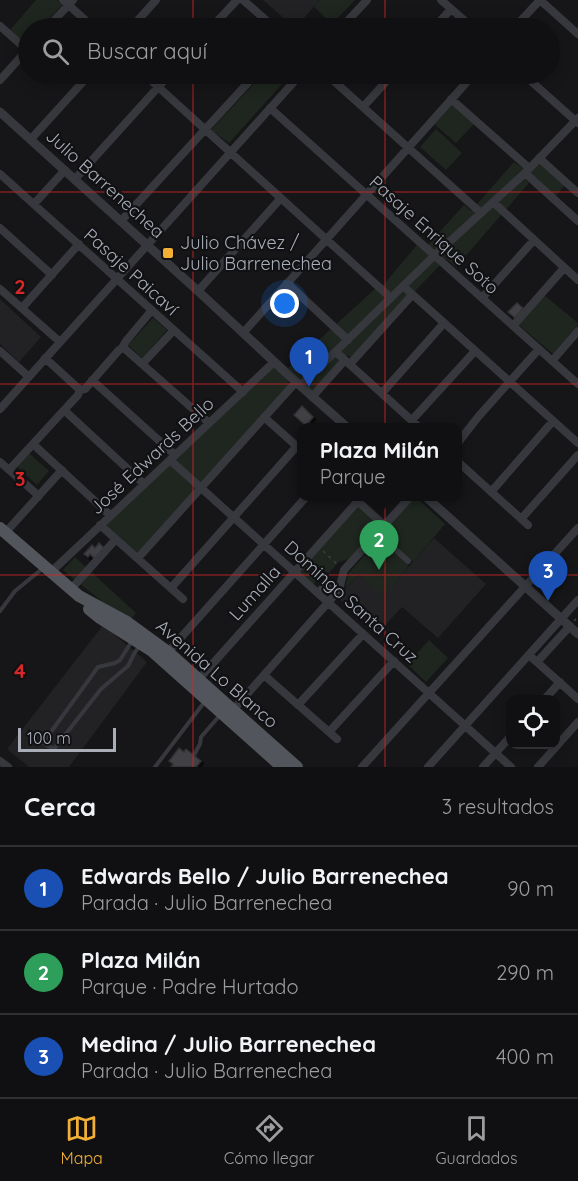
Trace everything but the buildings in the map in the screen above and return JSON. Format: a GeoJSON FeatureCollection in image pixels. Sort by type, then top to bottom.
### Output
{"type":"FeatureCollection","features":[{"type":"Feature","properties":{"kind":"main road","name":"Avenida Lo Blanco"},"geometry":{"type":"LineString","coordinates":[[3,530],[100,618],[168,651],[282,767]]}},
{"type":"Feature","properties":{"kind":"main road","name":"Avenida Lo Blanco"},"geometry":{"type":"LineString","coordinates":[[140,638],[206,699],[227,712],[297,767]]}},
{"type":"Feature","properties":{"kind":"street"},"geometry":{"type":"LineString","coordinates":[[140,18],[156,0]]}},
{"type":"Feature","properties":{"kind":"street"},"geometry":{"type":"LineString","coordinates":[[220,18],[237,0]]}},
{"type":"Feature","properties":{"kind":"street"},"geometry":{"type":"LineString","coordinates":[[243,0],[264,18]]}},
{"type":"Feature","properties":{"kind":"street"},"geometry":{"type":"LineString","coordinates":[[350,18],[367,0]]}},
{"type":"Feature","properties":{"kind":"street"},"geometry":{"type":"LineString","coordinates":[[441,0],[461,18]]}},
{"type":"Feature","properties":{"kind":"street"},"geometry":{"type":"LineString","coordinates":[[523,18],[540,0],[578,34]]}},
{"type":"Feature","properties":{"kind":"street"},"geometry":{"type":"LineString","coordinates":[[55,18],[68,2],[84,18]]}},
{"type":"Feature","properties":{"kind":"street"},"geometry":{"type":"LineString","coordinates":[[443,18],[451,9]]}},
{"type":"Feature","properties":{"kind":"street"},"geometry":{"type":"LineString","coordinates":[[0,26],[18,41]]}},
{"type":"Feature","properties":{"kind":"street"},"geometry":{"type":"LineString","coordinates":[[0,80],[18,61]]}},
{"type":"Feature","properties":{"kind":"street"},"geometry":{"type":"LineString","coordinates":[[31,140],[81,84]]}},
{"type":"Feature","properties":{"kind":"street"},"geometry":{"type":"LineString","coordinates":[[156,84],[391,298]]}},
{"type":"Feature","properties":{"kind":"street"},"geometry":{"type":"LineString","coordinates":[[75,179],[162,84]]}},
{"type":"Feature","properties":{"kind":"street"},"geometry":{"type":"LineString","coordinates":[[121,221],[247,84]]}},
{"type":"Feature","properties":{"kind":"street"},"geometry":{"type":"LineString","coordinates":[[0,408],[292,84]]}},
{"type":"Feature","properties":{"kind":"street"},"geometry":{"type":"LineString","coordinates":[[337,84],[481,213]]}},
{"type":"Feature","properties":{"kind":"street"},"geometry":{"type":"LineString","coordinates":[[363,107],[384,84]]}},
{"type":"Feature","properties":{"kind":"street"},"geometry":{"type":"LineString","coordinates":[[243,333],[465,84]]}},
{"type":"Feature","properties":{"kind":"street"},"geometry":{"type":"LineString","coordinates":[[138,558],[264,417],[336,352],[577,121],[534,84]]}},
{"type":"Feature","properties":{"kind":"street"},"geometry":{"type":"LineString","coordinates":[[451,99],[578,221]]}},
{"type":"Feature","properties":{"kind":"street","name":"Pasaje Enrique Soto"},"geometry":{"type":"LineString","coordinates":[[270,108],[578,384]]}},
{"type":"Feature","properties":{"kind":"street","name":"Julio Barrenechea"},"geometry":{"type":"LineString","coordinates":[[0,112],[342,423]]}},
{"type":"Feature","properties":{"kind":"street"},"geometry":{"type":"LineString","coordinates":[[539,158],[578,193]]}},
{"type":"Feature","properties":{"kind":"street"},"geometry":{"type":"LineString","coordinates":[[34,204],[65,170]]}},
{"type":"Feature","properties":{"kind":"street","name":"Pasaje Paicaví"},"geometry":{"type":"LineString","coordinates":[[0,174],[243,392]]}},
{"type":"Feature","properties":{"kind":"street"},"geometry":{"type":"LineString","coordinates":[[198,291],[281,198]]}},
{"type":"Feature","properties":{"kind":"street"},"geometry":{"type":"LineString","coordinates":[[493,202],[578,280]]}},
{"type":"Feature","properties":{"kind":"street"},"geometry":{"type":"LineString","coordinates":[[0,228],[52,275]]}},
{"type":"Feature","properties":{"kind":"street"},"geometry":{"type":"LineString","coordinates":[[482,298],[534,240]]}},
{"type":"Feature","properties":{"kind":"street"},"geometry":{"type":"LineString","coordinates":[[22,308],[79,244]]}},
{"type":"Feature","properties":{"kind":"street"},"geometry":{"type":"LineString","coordinates":[[513,326],[564,268]]}},
{"type":"Feature","properties":{"kind":"street"},"geometry":{"type":"LineString","coordinates":[[287,283],[348,340]]}},
{"type":"Feature","properties":{"kind":"street"},"geometry":{"type":"LineString","coordinates":[[403,286],[578,443]]}},
{"type":"Feature","properties":{"kind":"street"},"geometry":{"type":"LineString","coordinates":[[0,289],[60,342]]}},
{"type":"Feature","properties":{"kind":"street"},"geometry":{"type":"LineString","coordinates":[[312,397],[412,295]]}},
{"type":"Feature","properties":{"kind":"street"},"geometry":{"type":"LineString","coordinates":[[9,470],[78,395],[80,390],[85,389],[122,348],[152,310]]}},
{"type":"Feature","properties":{"kind":"street"},"geometry":{"type":"LineString","coordinates":[[382,393],[444,323]]}},
{"type":"Feature","properties":{"kind":"street"},"geometry":{"type":"LineString","coordinates":[[142,364],[174,330]]}},
{"type":"Feature","properties":{"kind":"street"},"geometry":{"type":"LineString","coordinates":[[552,361],[578,331]]}},
{"type":"Feature","properties":{"kind":"street"},"geometry":{"type":"LineString","coordinates":[[122,348],[209,423]]}},
{"type":"Feature","properties":{"kind":"street"},"geometry":{"type":"LineString","coordinates":[[462,438],[539,349]]}},
{"type":"Feature","properties":{"kind":"street"},"geometry":{"type":"LineString","coordinates":[[0,351],[29,377]]}},
{"type":"Feature","properties":{"kind":"street"},"geometry":{"type":"LineString","coordinates":[[412,420],[475,351]]}},
{"type":"Feature","properties":{"kind":"street"},"geometry":{"type":"LineString","coordinates":[[336,352],[415,423]]}},
{"type":"Feature","properties":{"kind":"street"},"geometry":{"type":"LineString","coordinates":[[45,358],[80,390]]}},
{"type":"Feature","properties":{"kind":"street","name":"José Edwards Bello"},"geometry":{"type":"LineString","coordinates":[[48,569],[100,525],[274,362]]}},
{"type":"Feature","properties":{"kind":"street","name":"Domingo Santa Cruz"},"geometry":{"type":"LineString","coordinates":[[92,380],[201,488],[511,767]]}},
{"type":"Feature","properties":{"kind":"street"},"geometry":{"type":"LineString","coordinates":[[64,410],[144,484]]}},
{"type":"Feature","properties":{"kind":"street"},"geometry":{"type":"LineString","coordinates":[[264,417],[297,446]]}},
{"type":"Feature","properties":{"kind":"street"},"geometry":{"type":"LineString","coordinates":[[491,492],[554,421]]}},
{"type":"Feature","properties":{"kind":"street"},"geometry":{"type":"LineString","coordinates":[[33,444],[110,515]]}},
{"type":"Feature","properties":{"kind":"street"},"geometry":{"type":"LineString","coordinates":[[171,588],[297,450]]}},
{"type":"Feature","properties":{"kind":"street"},"geometry":{"type":"LineString","coordinates":[[462,466],[525,522],[578,455]]}},
{"type":"Feature","properties":{"kind":"street"},"geometry":{"type":"LineString","coordinates":[[0,462],[39,496]]}},
{"type":"Feature","properties":{"kind":"street"},"geometry":{"type":"LineString","coordinates":[[3,530],[39,496],[62,470]]}},
{"type":"Feature","properties":{"kind":"street"},"geometry":{"type":"LineString","coordinates":[[168,651],[303,501]]}},
{"type":"Feature","properties":{"kind":"street","name":"Lumalla"},"geometry":{"type":"LineString","coordinates":[[198,679],[317,546],[353,501]]}},
{"type":"Feature","properties":{"kind":"street"},"geometry":{"type":"LineString","coordinates":[[357,501],[385,526]]}},
{"type":"Feature","properties":{"kind":"street"},"geometry":{"type":"LineString","coordinates":[[227,712],[264,675],[340,588],[345,570],[407,501]]}},
{"type":"Feature","properties":{"kind":"street"},"geometry":{"type":"LineString","coordinates":[[431,501],[578,634]]}},
{"type":"Feature","properties":{"kind":"street"},"geometry":{"type":"LineString","coordinates":[[100,525],[183,599]]}},
{"type":"Feature","properties":{"kind":"street"},"geometry":{"type":"LineString","coordinates":[[362,767],[578,528]]}},
{"type":"Feature","properties":{"kind":"street"},"geometry":{"type":"LineString","coordinates":[[378,534],[408,561]]}},
{"type":"Feature","properties":{"kind":"street"},"geometry":{"type":"LineString","coordinates":[[75,593],[116,539]]}},
{"type":"Feature","properties":{"kind":"street"},"geometry":{"type":"LineString","coordinates":[[428,767],[578,600]]}},
{"type":"Feature","properties":{"kind":"street"},"geometry":{"type":"LineString","coordinates":[[537,662],[570,626]]}},
{"type":"Feature","properties":{"kind":"street"},"geometry":{"type":"LineString","coordinates":[[298,705],[363,634]]}},
{"type":"Feature","properties":{"kind":"street"},"geometry":{"type":"LineString","coordinates":[[529,655],[578,699]]}},
{"type":"Feature","properties":{"kind":"street"},"geometry":{"type":"LineString","coordinates":[[329,732],[394,661]]}},
{"type":"Feature","properties":{"kind":"street"},"geometry":{"type":"LineString","coordinates":[[264,675],[337,739]]}},
{"type":"Feature","properties":{"kind":"street"},"geometry":{"type":"LineString","coordinates":[[548,695],[560,682]]}},
{"type":"Feature","properties":{"kind":"street"},"geometry":{"type":"LineString","coordinates":[[538,767],[578,722]]}},
{"type":"Feature","properties":{"kind":"street"},"geometry":{"type":"LineString","coordinates":[[483,767],[506,742]]}},
{"type":"Feature","properties":{"kind":"street"},"geometry":{"type":"LineString","coordinates":[[0,761],[8,767]]}},
{"type":"Feature","properties":{"kind":"lane"},"geometry":{"type":"LineString","coordinates":[[0,611],[15,591],[48,569]]}},
{"type":"Feature","properties":{"kind":"lane"},"geometry":{"type":"LineString","coordinates":[[140,638],[128,666],[101,689],[54,749],[43,743],[99,667],[120,660],[140,638]]}},
{"type":"Feature","properties":{"kind":"lane"},"geometry":{"type":"LineString","coordinates":[[155,767],[206,699]]}},
{"type":"Feature","properties":{"kind":"lane"},"geometry":{"type":"LineString","coordinates":[[194,755],[201,737],[227,712]]}},
{"type":"Feature","properties":{"kind":"path"},"geometry":{"type":"LineString","coordinates":[[317,546],[345,570]]}},
{"type":"Feature","properties":{"kind":"shaded area"},"geometry":{"type":"Polygon","coordinates":[[[36,0],[57,0],[62,5],[50,18],[20,18],[36,0]]]}},
{"type":"Feature","properties":{"kind":"shaded area"},"geometry":{"type":"Polygon","coordinates":[[[263,0],[320,0],[304,18],[284,18],[263,0]]]}},
{"type":"Feature","properties":{"kind":"shaded area"},"geometry":{"type":"Polygon","coordinates":[[[320,0],[355,0],[338,18],[326,18],[314,7],[320,0]]]}},
{"type":"Feature","properties":{"kind":"shaded area"},"geometry":{"type":"Polygon","coordinates":[[[18,21],[18,37],[10,30],[18,21]]]}},
{"type":"Feature","properties":{"kind":"shaded area"},"geometry":{"type":"Polygon","coordinates":[[[254,84],[282,84],[229,143],[211,130],[254,84]]]}},
{"type":"Feature","properties":{"kind":"shaded area"},"geometry":{"type":"Polygon","coordinates":[[[451,103],[474,124],[456,143],[433,123],[451,103]]]}},
{"type":"Feature","properties":{"kind":"shaded area"},"geometry":{"type":"Polygon","coordinates":[[[436,129],[462,153],[446,170],[420,147],[436,129]]]}},
{"type":"Feature","properties":{"kind":"shaded area"},"geometry":{"type":"Polygon","coordinates":[[[514,162],[524,169],[519,173],[529,183],[456,267],[446,259],[415,291],[412,289],[351,358],[348,355],[312,392],[287,369],[376,288],[379,290],[417,245],[423,250],[464,205],[471,211],[514,162]]]}},
{"type":"Feature","properties":{"kind":"shaded area"},"geometry":{"type":"Polygon","coordinates":[[[540,162],[565,185],[555,197],[529,174],[540,162]]]}},
{"type":"Feature","properties":{"kind":"shaded area"},"geometry":{"type":"Polygon","coordinates":[[[544,295],[578,323],[553,354],[519,325],[544,295]]]}},
{"type":"Feature","properties":{"kind":"shaded area"},"geometry":{"type":"Polygon","coordinates":[[[0,299],[41,337],[19,362],[0,344],[0,299]]]}},
{"type":"Feature","properties":{"kind":"shaded area"},"geometry":{"type":"Polygon","coordinates":[[[153,318],[167,330],[142,358],[128,345],[153,318]]]}},
{"type":"Feature","properties":{"kind":"shaded area"},"geometry":{"type":"Polygon","coordinates":[[[273,366],[288,381],[289,385],[138,556],[105,526],[273,366]]]}},
{"type":"Feature","properties":{"kind":"shaded area"},"geometry":{"type":"Polygon","coordinates":[[[29,453],[49,471],[37,485],[16,466],[29,453]]]}},
{"type":"Feature","properties":{"kind":"shaded area"},"geometry":{"type":"Polygon","coordinates":[[[410,501],[420,501],[445,524],[413,562],[381,533],[410,501]]]}},
{"type":"Feature","properties":{"kind":"shaded area"},"geometry":{"type":"Polygon","coordinates":[[[357,505],[379,525],[349,559],[339,562],[329,573],[325,572],[313,585],[297,571],[357,505]]]}},
{"type":"Feature","properties":{"kind":"shaded area"},"geometry":{"type":"Polygon","coordinates":[[[434,538],[486,584],[438,638],[402,607],[378,633],[338,598],[358,575],[383,596],[434,538]]]}},
{"type":"Feature","properties":{"kind":"shaded area"},"geometry":{"type":"Polygon","coordinates":[[[379,539],[409,566],[383,597],[358,575],[345,589],[348,574],[379,539]]]}},
{"type":"Feature","properties":{"kind":"shaded area"},"geometry":{"type":"Polygon","coordinates":[[[75,557],[136,613],[129,621],[63,570],[75,557]]]}},
{"type":"Feature","properties":{"kind":"shaded area"},"geometry":{"type":"Polygon","coordinates":[[[103,625],[147,662],[69,767],[29,767],[7,749],[103,625]]]}},
{"type":"Feature","properties":{"kind":"shaded area"},"geometry":{"type":"Polygon","coordinates":[[[429,640],[448,658],[426,682],[407,664],[429,640]]]}},
{"type":"Feature","properties":{"kind":"place","name":"Julio Chávez / Julio Barrenechea"},"geometry":{"type":"Point","coordinates":[168,253]}},
{"type":"Feature","properties":{"kind":"place","name":"Edwards Bello / Julio Barrenechea"},"geometry":{"type":"Point","coordinates":[309,387]}},
{"type":"Feature","properties":{"kind":"place","name":"Plaza Milán"},"geometry":{"type":"Point","coordinates":[379,570]}},
{"type":"Feature","properties":{"kind":"place","name":"Medina / Julio Barrenechea"},"geometry":{"type":"Point","coordinates":[548,601]}}]}
